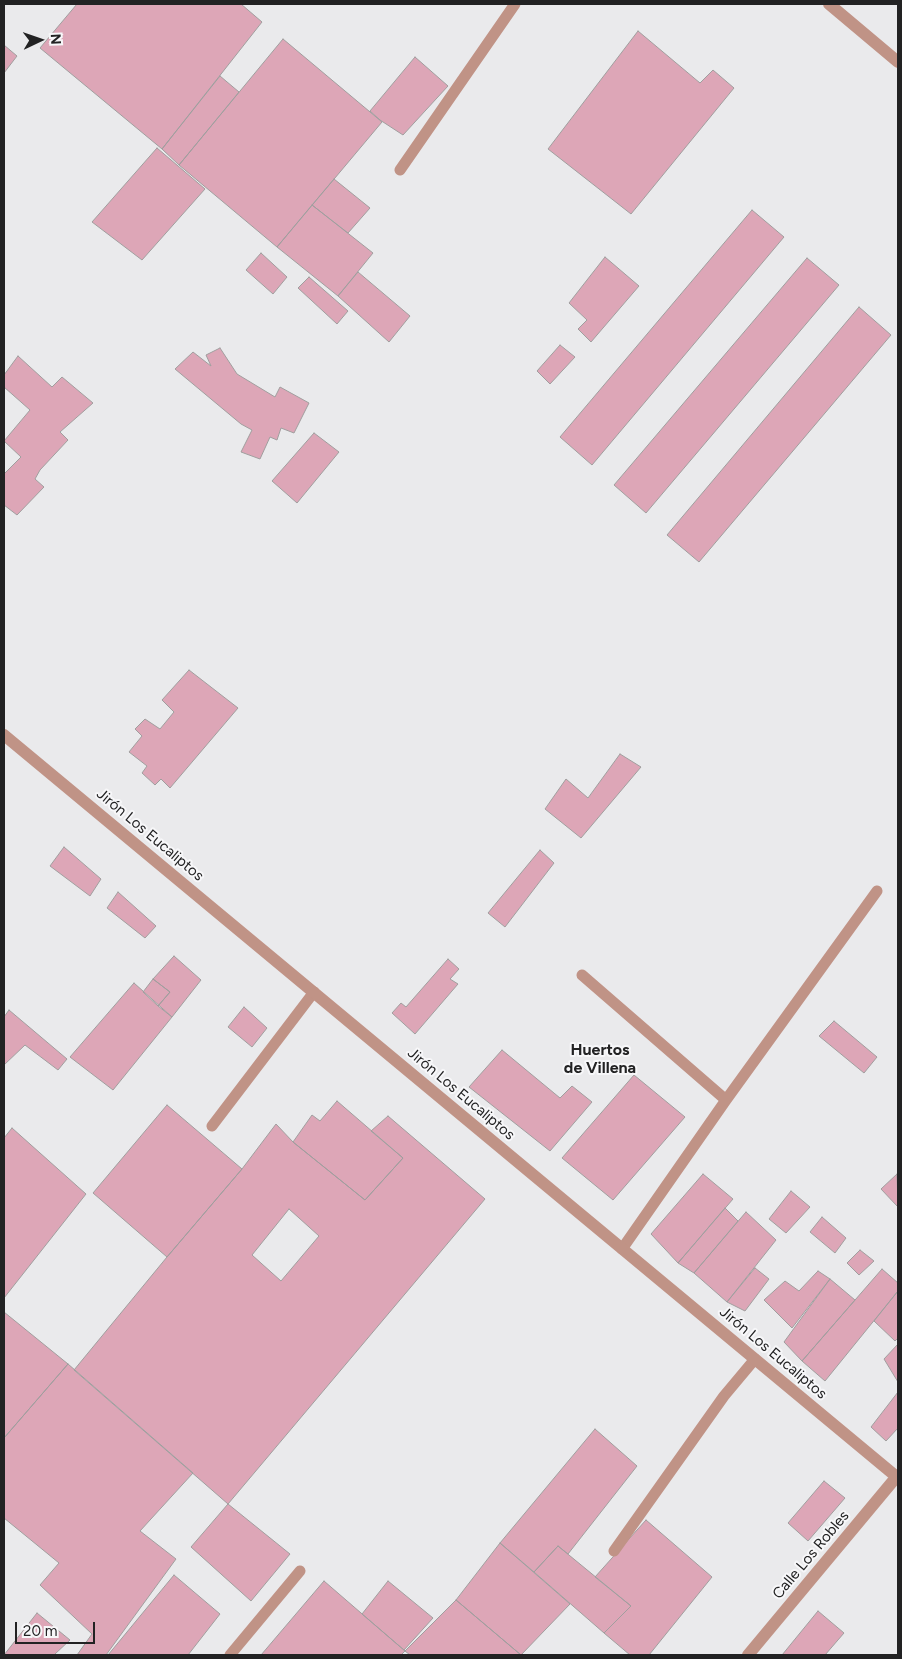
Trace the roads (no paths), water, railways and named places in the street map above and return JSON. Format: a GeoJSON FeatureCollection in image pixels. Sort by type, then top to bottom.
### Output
{"type":"FeatureCollection","features":[{"type":"Feature","properties":{"kind":"street"},"geometry":{"type":"LineString","coordinates":[[829,4],[898,62]]}},
{"type":"Feature","properties":{"kind":"street","name":"Jirón Los Eucaliptos"},"geometry":{"type":"LineString","coordinates":[[4,735],[898,1476]]}},
{"type":"Feature","properties":{"kind":"street","name":"Calle Los Robles"},"geometry":{"type":"LineString","coordinates":[[748,1655],[898,1476]]}},
{"type":"Feature","properties":{"kind":"lane"},"geometry":{"type":"LineString","coordinates":[[400,170],[515,4]]}},
{"type":"Feature","properties":{"kind":"lane"},"geometry":{"type":"LineString","coordinates":[[622,1249],[726,1100],[877,891]]}},
{"type":"Feature","properties":{"kind":"lane"},"geometry":{"type":"LineString","coordinates":[[582,975],[726,1100]]}},
{"type":"Feature","properties":{"kind":"lane"},"geometry":{"type":"LineString","coordinates":[[212,1126],[314,992]]}},
{"type":"Feature","properties":{"kind":"lane"},"geometry":{"type":"LineString","coordinates":[[614,1551],[724,1396],[755,1359]]}},
{"type":"Feature","properties":{"kind":"lane"},"geometry":{"type":"LineString","coordinates":[[230,1655],[300,1570]]}},
{"type":"Feature","properties":{"kind":"district","name":"Huertos de Villena"},"geometry":{"type":"Point","coordinates":[600,1059]}}]}
